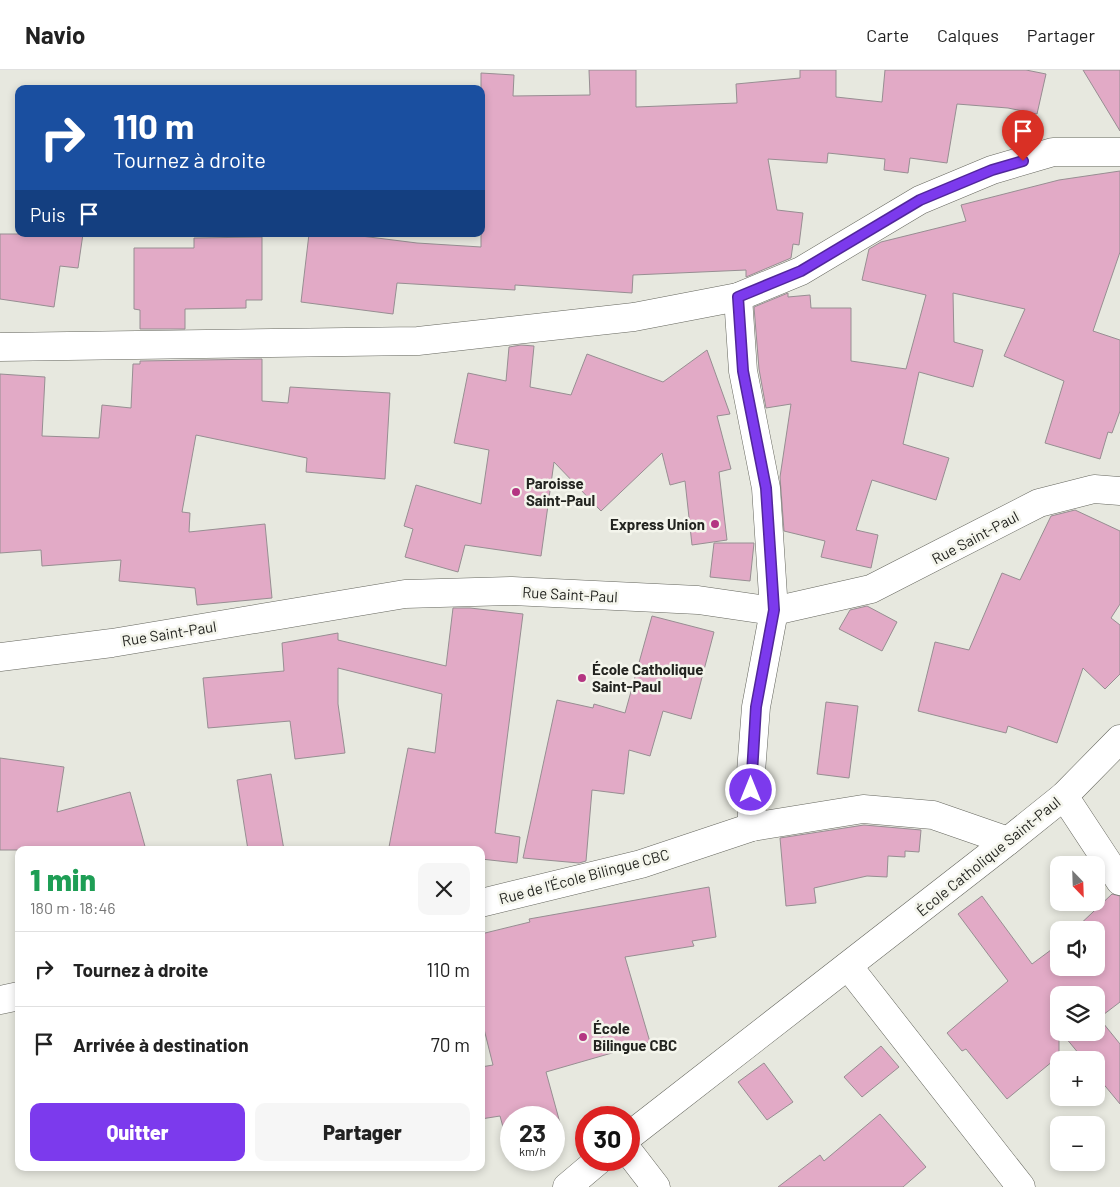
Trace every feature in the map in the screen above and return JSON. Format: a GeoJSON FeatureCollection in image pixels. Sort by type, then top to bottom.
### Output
{"type":"FeatureCollection","features":[{"type":"Feature","properties":{"kind":"street"},"geometry":{"type":"LineString","coordinates":[[0,347],[418,341],[634,317],[738,297],[801,271],[920,200],[992,170],[1053,152],[1120,152]]}},
{"type":"Feature","properties":{"kind":"street"},"geometry":{"type":"LineString","coordinates":[[738,297],[743,371],[766,488],[774,610],[756,707],[751,772],[752,827]]}},
{"type":"Feature","properties":{"kind":"street","name":"Rue Saint-Paul"},"geometry":{"type":"LineString","coordinates":[[0,657],[112,643],[405,594],[512,591],[698,600],[774,610],[870,589],[1039,503],[1094,488],[1120,491]]}},
{"type":"Feature","properties":{"kind":"street","name":"École Catholique Saint-Paul"},"geometry":{"type":"LineString","coordinates":[[640,1127],[1064,796],[1120,739]]}},
{"type":"Feature","properties":{"kind":"street"},"geometry":{"type":"LineString","coordinates":[[1064,796],[1120,881]]}},
{"type":"Feature","properties":{"kind":"street","name":"Rue de l'École Bilingue CBC"},"geometry":{"type":"LineString","coordinates":[[485,902],[641,864],[752,827],[863,809],[933,815],[1008,841]]}},
{"type":"Feature","properties":{"kind":"street"},"geometry":{"type":"LineString","coordinates":[[848,966],[1021,1187]]}},
{"type":"Feature","properties":{"kind":"street"},"geometry":{"type":"LineString","coordinates":[[0,1000],[15,997]]}},
{"type":"Feature","properties":{"kind":"street"},"geometry":{"type":"LineString","coordinates":[[640,1166],[656,1187]]}},
{"type":"Feature","properties":{"kind":"street"},"geometry":{"type":"LineString","coordinates":[[567,1187],[586,1171]]}},
{"type":"Feature","properties":{"kind":"building"},"geometry":{"type":"Polygon","coordinates":[[[589,70],[636,70],[636,107],[737,103],[736,84],[800,78],[800,70],[836,70],[836,97],[882,102],[885,70],[1026,70],[1046,74],[1037,114],[1008,108],[957,104],[947,163],[910,158],[908,173],[884,170],[885,159],[828,153],[827,163],[768,159],[777,210],[803,213],[799,245],[793,244],[791,258],[746,277],[746,270],[633,275],[632,293],[515,285],[515,290],[397,283],[393,314],[301,302],[309,237],[369,237],[417,243],[481,247],[481,237],[485,237],[485,85],[481,85],[481,73],[514,75],[513,96],[590,95],[589,70]]]}},
{"type":"Feature","properties":{"kind":"building"},"geometry":{"type":"Polygon","coordinates":[[[1083,70],[1120,70],[1120,131],[1083,70]]]}},
{"type":"Feature","properties":{"kind":"building"},"geometry":{"type":"Polygon","coordinates":[[[1120,171],[1120,252],[1093,331],[1120,340],[1120,411],[1112,433],[1108,432],[1100,459],[1045,443],[1064,381],[1004,356],[1025,309],[953,293],[954,342],[983,350],[973,387],[919,372],[903,444],[949,458],[936,500],[872,480],[856,530],[878,535],[871,568],[821,557],[825,541],[784,531],[780,477],[791,404],[766,408],[759,369],[754,307],[788,293],[788,297],[810,295],[811,308],[851,308],[851,361],[906,369],[926,295],[862,280],[869,249],[881,242],[966,221],[961,205],[1059,180],[1120,171]]]}},
{"type":"Feature","properties":{"kind":"building"},"geometry":{"type":"Polygon","coordinates":[[[0,234],[15,234],[15,237],[83,237],[78,268],[60,266],[54,307],[0,299],[0,234]]]}},
{"type":"Feature","properties":{"kind":"building"},"geometry":{"type":"Polygon","coordinates":[[[262,237],[262,300],[246,300],[246,308],[185,309],[185,329],[140,329],[140,310],[134,309],[134,248],[194,248],[194,238],[262,237]]]}},
{"type":"Feature","properties":{"kind":"building"},"geometry":{"type":"Polygon","coordinates":[[[521,345],[534,346],[530,387],[571,395],[587,354],[663,382],[707,350],[730,414],[717,416],[731,469],[719,472],[727,540],[692,545],[685,481],[670,485],[662,453],[601,511],[554,462],[541,556],[465,545],[458,572],[405,557],[413,529],[404,526],[416,485],[481,504],[489,450],[454,443],[468,373],[506,381],[509,347],[521,345]]]}},
{"type":"Feature","properties":{"kind":"building"},"geometry":{"type":"Polygon","coordinates":[[[262,359],[262,401],[288,403],[290,387],[390,393],[385,479],[306,472],[307,458],[196,435],[182,512],[190,513],[189,532],[265,524],[272,598],[197,605],[195,588],[119,581],[121,560],[42,566],[41,550],[0,553],[0,374],[45,377],[42,436],[99,438],[102,405],[131,408],[133,364],[140,364],[140,361],[262,359]]]}},
{"type":"Feature","properties":{"kind":"building"},"geometry":{"type":"Polygon","coordinates":[[[1075,510],[1120,531],[1120,604],[1111,618],[1120,625],[1120,674],[1105,689],[1083,668],[1057,743],[1008,726],[1006,733],[918,711],[935,642],[969,650],[1002,573],[1020,580],[1051,516],[1075,510]]]}},
{"type":"Feature","properties":{"kind":"building"},"geometry":{"type":"Polygon","coordinates":[[[714,543],[754,543],[750,581],[710,577],[714,543]]]}},
{"type":"Feature","properties":{"kind":"building"},"geometry":{"type":"Polygon","coordinates":[[[867,606],[897,622],[882,651],[839,629],[850,610],[867,606]]]}},
{"type":"Feature","properties":{"kind":"building"},"geometry":{"type":"Polygon","coordinates":[[[453,608],[523,614],[495,833],[520,837],[517,863],[485,859],[485,846],[389,846],[408,748],[435,753],[442,694],[338,668],[338,704],[345,753],[295,759],[290,721],[208,728],[203,678],[284,671],[282,643],[338,633],[338,640],[446,666],[453,608]]]}},
{"type":"Feature","properties":{"kind":"building"},"geometry":{"type":"Polygon","coordinates":[[[652,616],[714,632],[691,719],[663,711],[650,756],[629,750],[624,794],[592,790],[586,861],[579,863],[523,858],[557,700],[593,708],[594,704],[625,713],[652,616]]]}},
{"type":"Feature","properties":{"kind":"building"},"geometry":{"type":"Polygon","coordinates":[[[826,702],[858,706],[849,778],[817,774],[826,702]]]}},
{"type":"Feature","properties":{"kind":"building"},"geometry":{"type":"Polygon","coordinates":[[[0,758],[64,767],[57,812],[130,792],[145,846],[15,846],[15,850],[0,850],[0,758]]]}},
{"type":"Feature","properties":{"kind":"building"},"geometry":{"type":"Polygon","coordinates":[[[271,774],[283,846],[247,846],[237,780],[271,774]]]}},
{"type":"Feature","properties":{"kind":"building"},"geometry":{"type":"Polygon","coordinates":[[[864,825],[921,830],[919,852],[905,851],[905,857],[888,856],[887,877],[867,876],[814,888],[816,903],[786,906],[780,838],[864,825]]]}},
{"type":"Feature","properties":{"kind":"building"},"geometry":{"type":"Polygon","coordinates":[[[709,887],[716,937],[692,941],[694,946],[625,957],[650,1042],[546,1072],[555,1106],[500,1106],[500,1116],[485,1118],[485,1066],[493,1065],[485,1033],[485,933],[530,922],[529,919],[709,887]]]}},
{"type":"Feature","properties":{"kind":"building"},"geometry":{"type":"Polygon","coordinates":[[[1112,894],[1120,896],[1120,1002],[1105,1013],[1105,986],[1050,986],[1050,1041],[1059,1041],[1059,1051],[1050,1051],[1050,1063],[1007,1099],[966,1049],[962,1051],[947,1033],[1008,981],[958,914],[982,896],[1032,964],[1050,951],[1050,976],[1105,976],[1105,921],[1084,921],[1094,911],[1105,911],[1105,901],[1112,894]]]}},
{"type":"Feature","properties":{"kind":"building"},"geometry":{"type":"Polygon","coordinates":[[[1105,1025],[1120,1044],[1120,1104],[1105,1086],[1105,1051],[1077,1051],[1068,1041],[1105,1041],[1105,1025]]]}},
{"type":"Feature","properties":{"kind":"building"},"geometry":{"type":"Polygon","coordinates":[[[881,1046],[899,1067],[862,1097],[844,1077],[881,1046]]]}},
{"type":"Feature","properties":{"kind":"building"},"geometry":{"type":"Polygon","coordinates":[[[764,1063],[793,1102],[767,1120],[738,1082],[764,1063]]]}},
{"type":"Feature","properties":{"kind":"building"},"geometry":{"type":"Polygon","coordinates":[[[880,1114],[926,1167],[903,1187],[778,1187],[820,1155],[824,1161],[880,1114]]]}},
{"type":"Feature","properties":{"kind":"place","name":"Paroisse Saint-Paul"},"geometry":{"type":"Point","coordinates":[516,492]}},
{"type":"Feature","properties":{"kind":"place","name":"Express Union"},"geometry":{"type":"Point","coordinates":[715,524]}},
{"type":"Feature","properties":{"kind":"place","name":"École Catholique Saint-Paul"},"geometry":{"type":"Point","coordinates":[582,678]}},
{"type":"Feature","properties":{"kind":"place","name":"École Bilingue CBC"},"geometry":{"type":"Point","coordinates":[583,1037]}},
{"type":"Feature","properties":{"kind":"route"},"geometry":{"type":"LineString","coordinates":[[751,790],[756,707],[774,610],[766,488],[743,371],[738,297],[801,271],[920,200],[992,170],[1023,161]]}}]}
